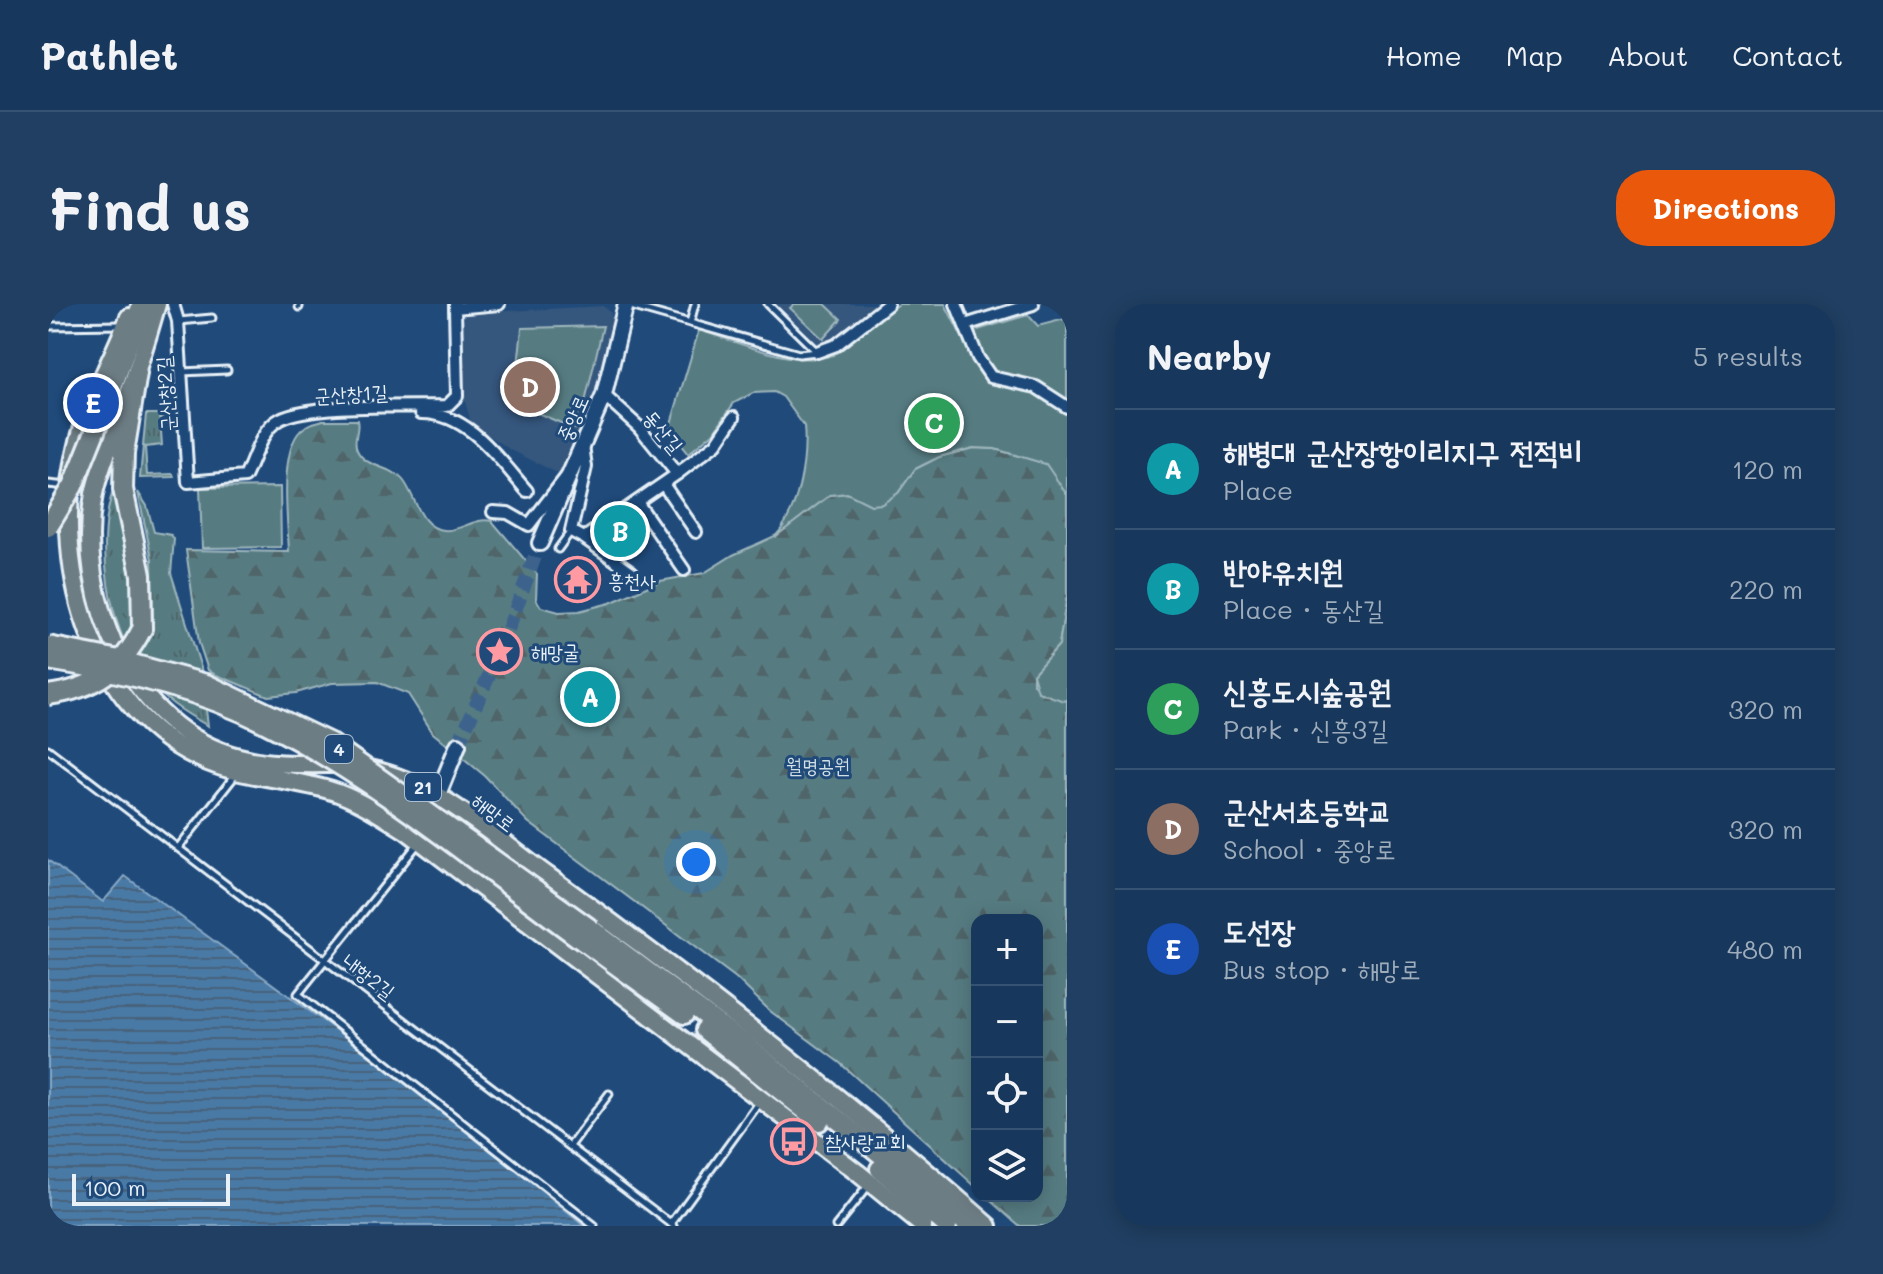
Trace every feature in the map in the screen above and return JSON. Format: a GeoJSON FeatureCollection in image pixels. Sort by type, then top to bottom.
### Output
{"type":"FeatureCollection","features":[{"type":"Feature","properties":{"kind":"highway"},"geometry":{"type":"LineString","coordinates":[[48,527],[73,486],[142,304]]}},
{"type":"Feature","properties":{"kind":"highway"},"geometry":{"type":"LineString","coordinates":[[48,695],[69,693],[105,677],[127,656],[142,629],[141,575],[123,489],[124,453],[137,373]]}},
{"type":"Feature","properties":{"kind":"highway","name":"4"},"geometry":{"type":"LineString","coordinates":[[48,646],[114,659],[206,684],[330,743],[587,936],[947,1226]]}},
{"type":"Feature","properties":{"kind":"highway","name":"4"},"geometry":{"type":"LineString","coordinates":[[48,660],[162,685],[262,721],[382,794],[744,1044],[970,1226]]}},
{"type":"Feature","properties":{"kind":"main road","name":"21"},"geometry":{"type":"LineString","coordinates":[[133,304],[85,421],[69,486],[71,564],[83,610],[104,667],[127,704],[167,741],[237,772],[339,793],[372,809],[420,841],[762,1099],[923,1226]]}},
{"type":"Feature","properties":{"kind":"main road","name":"해망로"},"geometry":{"type":"LineString","coordinates":[[157,304],[137,373],[94,493],[90,530],[92,576],[99,604],[143,697],[188,735],[238,757],[344,764],[384,772],[437,794],[704,990],[989,1226]]}},
{"type":"Feature","properties":{"kind":"main road"},"geometry":{"type":"LineString","coordinates":[[469,879],[455,862],[451,851],[454,840],[462,834],[502,843]]}},
{"type":"Feature","properties":{"kind":"street","name":"군산창2길"},"geometry":{"type":"LineString","coordinates":[[173,304],[178,321],[188,482]]}},
{"type":"Feature","properties":{"kind":"street"},"geometry":{"type":"LineString","coordinates":[[455,306],[499,304]]}},
{"type":"Feature","properties":{"kind":"street","name":"중앙로"},"geometry":{"type":"LineString","coordinates":[[540,543],[604,395],[625,304]]}},
{"type":"Feature","properties":{"kind":"street"},"geometry":{"type":"LineString","coordinates":[[817,352],[836,345],[888,304]]}},
{"type":"Feature","properties":{"kind":"street"},"geometry":{"type":"LineString","coordinates":[[956,304],[980,363],[991,377],[1036,387],[1067,407]]}},
{"type":"Feature","properties":{"kind":"street"},"geometry":{"type":"LineString","coordinates":[[965,325],[1033,304]]}},
{"type":"Feature","properties":{"kind":"street","name":"군산창1길"},"geometry":{"type":"LineString","coordinates":[[188,482],[245,477],[266,435],[280,419],[356,410],[447,406],[457,396],[455,306]]}},
{"type":"Feature","properties":{"kind":"street","name":"동산길"},"geometry":{"type":"LineString","coordinates":[[584,538],[677,474],[639,427],[604,395]]}},
{"type":"Feature","properties":{"kind":"street"},"geometry":{"type":"LineString","coordinates":[[356,410],[371,414],[427,413],[454,420],[474,434],[527,491]]}},
{"type":"Feature","properties":{"kind":"street"},"geometry":{"type":"LineString","coordinates":[[677,474],[716,444],[734,417]]}},
{"type":"Feature","properties":{"kind":"street"},"geometry":{"type":"LineString","coordinates":[[582,443],[586,467],[571,531],[632,572]]}},
{"type":"Feature","properties":{"kind":"street"},"geometry":{"type":"LineString","coordinates":[[493,512],[508,513],[526,524],[533,523],[545,499],[570,473]]}},
{"type":"Feature","properties":{"kind":"street"},"geometry":{"type":"LineString","coordinates":[[663,484],[696,532]]}},
{"type":"Feature","properties":{"kind":"street"},"geometry":{"type":"LineString","coordinates":[[637,502],[684,570]]}},
{"type":"Feature","properties":{"kind":"street"},"geometry":{"type":"LineString","coordinates":[[420,841],[458,745]]}},
{"type":"Feature","properties":{"kind":"lane"},"geometry":{"type":"LineString","coordinates":[[625,304],[799,354],[817,352]]}},
{"type":"Feature","properties":{"kind":"lane"},"geometry":{"type":"LineString","coordinates":[[690,323],[695,304]]}},
{"type":"Feature","properties":{"kind":"lane"},"geometry":{"type":"LineString","coordinates":[[768,304],[817,352]]}},
{"type":"Feature","properties":{"kind":"lane"},"geometry":{"type":"LineString","coordinates":[[178,321],[212,318]]}},
{"type":"Feature","properties":{"kind":"lane"},"geometry":{"type":"LineString","coordinates":[[48,326],[126,325]]}},
{"type":"Feature","properties":{"kind":"lane"},"geometry":{"type":"LineString","coordinates":[[181,372],[227,370]]}},
{"type":"Feature","properties":{"kind":"lane"},"geometry":{"type":"LineString","coordinates":[[48,484],[69,486]]}},
{"type":"Feature","properties":{"kind":"lane"},"geometry":{"type":"LineString","coordinates":[[558,549],[571,531]]}},
{"type":"Feature","properties":{"kind":"lane","name":"내항2길"},"geometry":{"type":"LineString","coordinates":[[48,749],[671,1225]]}},
{"type":"Feature","properties":{"kind":"lane"},"geometry":{"type":"LineString","coordinates":[[178,848],[237,772]]}},
{"type":"Feature","properties":{"kind":"lane"},"geometry":{"type":"LineString","coordinates":[[420,841],[298,994],[594,1226]]}},
{"type":"Feature","properties":{"kind":"lane"},"geometry":{"type":"LineString","coordinates":[[570,1146],[609,1094]]}},
{"type":"Feature","properties":{"kind":"lane"},"geometry":{"type":"LineString","coordinates":[[671,1225],[762,1099]]}},
{"type":"Feature","properties":{"kind":"lane"},"geometry":{"type":"LineString","coordinates":[[836,1226],[870,1183]]}},
{"type":"Feature","properties":{"kind":"shaded area"},"geometry":{"type":"Polygon","coordinates":[[[777,304],[878,304],[843,334],[819,346],[777,304]]]}},
{"type":"Feature","properties":{"kind":"shaded area"},"geometry":{"type":"Polygon","coordinates":[[[603,306],[611,312],[613,322],[598,383],[559,474],[509,449],[471,423],[462,391],[463,321],[467,313],[603,306]]]}},
{"type":"Feature","properties":{"kind":"shaded area"},"geometry":{"type":"Polygon","coordinates":[[[48,860],[103,902],[125,876],[426,1096],[584,1226],[48,1226],[48,860]]]}},
{"type":"Feature","properties":{"kind":"green space"},"geometry":{"type":"Polygon","coordinates":[[[794,304],[825,304],[841,319],[823,339],[790,308],[794,304]]]}},
{"type":"Feature","properties":{"kind":"green space"},"geometry":{"type":"Polygon","coordinates":[[[899,304],[945,304],[961,335],[1028,315],[1038,326],[1065,319],[1064,313],[1067,312],[1067,495],[1046,464],[995,449],[973,448],[939,457],[915,469],[898,493],[882,504],[871,505],[847,493],[830,495],[775,537],[790,513],[800,484],[804,426],[783,397],[774,392],[753,393],[734,403],[713,433],[688,454],[669,430],[699,330],[766,352],[817,358],[833,355],[899,304]]]}},
{"type":"Feature","properties":{"kind":"green space"},"geometry":{"type":"Polygon","coordinates":[[[603,326],[583,411],[575,429],[514,403],[522,328],[603,326]]]}},
{"type":"Feature","properties":{"kind":"green space"},"geometry":{"type":"Polygon","coordinates":[[[146,414],[172,414],[160,417],[162,445],[145,447],[147,475],[173,474],[174,477],[140,478],[146,414]]]}},
{"type":"Feature","properties":{"kind":"green space","name":"월명공원"},"geometry":{"type":"Polygon","coordinates":[[[323,420],[357,420],[356,446],[361,456],[398,475],[423,518],[436,528],[450,530],[479,521],[492,521],[537,574],[536,599],[541,607],[559,612],[579,611],[610,603],[660,581],[704,573],[733,555],[775,536],[830,495],[847,493],[863,500],[898,493],[915,469],[939,457],[973,448],[995,449],[1046,464],[1067,495],[1067,596],[1059,645],[1033,674],[1033,684],[1067,700],[1067,1226],[1020,1226],[993,1202],[1043,1202],[1043,914],[971,914],[971,1183],[840,1063],[770,1011],[736,978],[528,822],[485,776],[433,733],[408,694],[377,682],[332,683],[296,693],[268,696],[208,670],[199,643],[186,550],[289,552],[287,466],[296,436],[311,424],[323,420]]]}},
{"type":"Feature","properties":{"kind":"green space"},"geometry":{"type":"Polygon","coordinates":[[[116,483],[134,585],[132,617],[153,622],[152,559],[138,492],[147,506],[154,532],[171,535],[174,539],[171,573],[201,668],[208,726],[151,685],[132,658],[122,635],[108,583],[105,556],[109,505],[116,483]]]}},
{"type":"Feature","properties":{"kind":"green space"},"geometry":{"type":"Polygon","coordinates":[[[280,487],[281,547],[202,548],[200,488],[280,487]]]}},
{"type":"Feature","properties":{"kind":"green space"},"geometry":{"type":"Polygon","coordinates":[[[1067,596],[1067,700],[1064,701],[1038,692],[1033,674],[1059,645],[1067,596]]]}},
{"type":"Feature","properties":{"kind":"tunnel"},"geometry":{"type":"LineString","coordinates":[[458,745],[500,651],[540,543]]}},
{"type":"Feature","properties":{"kind":"place","name":"군산서초등학교"},"geometry":{"type":"Point","coordinates":[530,387]}},
{"type":"Feature","properties":{"kind":"place","name":"도선장"},"geometry":{"type":"Point","coordinates":[93,403]}},
{"type":"Feature","properties":{"kind":"place","name":"신흥도시숲공원"},"geometry":{"type":"Point","coordinates":[934,423]}},
{"type":"Feature","properties":{"kind":"place","name":"반야유치원"},"geometry":{"type":"Point","coordinates":[620,531]}},
{"type":"Feature","properties":{"kind":"place","name":"흥천사"},"geometry":{"type":"Point","coordinates":[577,580]}},
{"type":"Feature","properties":{"kind":"place","name":"해망굴"},"geometry":{"type":"Point","coordinates":[500,651]}},
{"type":"Feature","properties":{"kind":"place","name":"해병대 군산장항이리지구 전적비"},"geometry":{"type":"Point","coordinates":[590,697]}},
{"type":"Feature","properties":{"kind":"place","name":"참사랑교회"},"geometry":{"type":"Point","coordinates":[794,1141]}}]}
